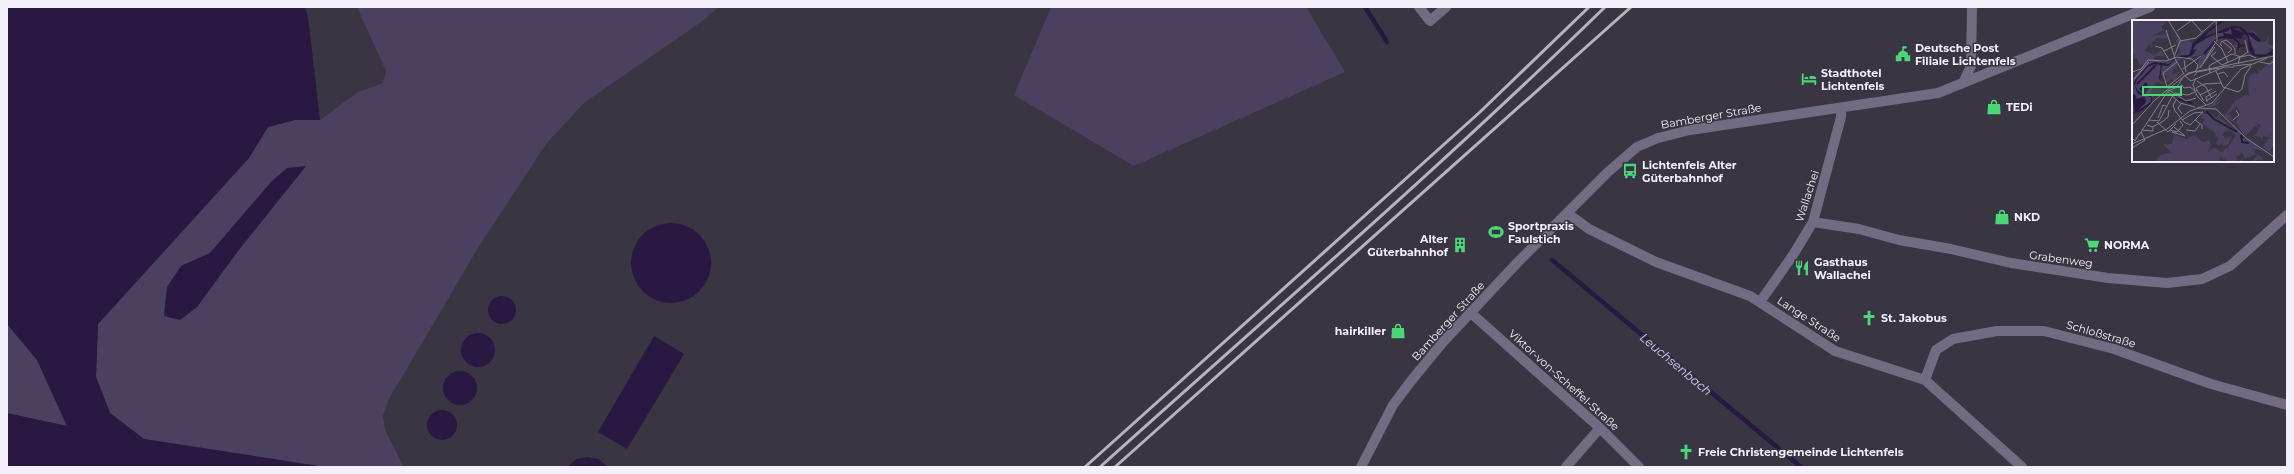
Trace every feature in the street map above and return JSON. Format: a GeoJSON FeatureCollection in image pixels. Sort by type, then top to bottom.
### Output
{"type":"FeatureCollection","features":[{"type":"Feature","properties":{"kind":"street"},"geometry":{"type":"LineString","coordinates":[[1419,7],[1430,21],[1446,7]]}},
{"type":"Feature","properties":{"kind":"street"},"geometry":{"type":"LineString","coordinates":[[1964,81],[1971,66],[1972,7]]}},
{"type":"Feature","properties":{"kind":"street","name":"Bamberger Straße"},"geometry":{"type":"LineString","coordinates":[[1361,467],[1398,399],[1443,342],[1567,213],[1623,158],[1637,147],[1658,138],[1690,130],[1938,93],[1955,87],[1964,81],[2150,7]]}},
{"type":"Feature","properties":{"kind":"street","name":"Wallachei"},"geometry":{"type":"LineString","coordinates":[[1760,302],[1793,255],[1812,222],[1836,138],[1841,117],[1841,108]]}},
{"type":"Feature","properties":{"kind":"street","name":"Lange Straße"},"geometry":{"type":"LineString","coordinates":[[1567,213],[1589,229],[1656,262],[1739,292],[1760,302],[1835,351],[1925,380],[2022,467]]}},
{"type":"Feature","properties":{"kind":"street","name":"Grabenweg"},"geometry":{"type":"LineString","coordinates":[[1812,222],[1859,229],[1899,240],[1951,249],[2030,266],[2108,278],[2167,283],[2202,279],[2230,266],[2287,215]]}},
{"type":"Feature","properties":{"kind":"street","name":"Viktor-von-Scheffel-Straße"},"geometry":{"type":"LineString","coordinates":[[1471,313],[1600,428],[1639,467]]}},
{"type":"Feature","properties":{"kind":"street","name":"Schloßstraße"},"geometry":{"type":"LineString","coordinates":[[1925,380],[1936,350],[1953,339],[1997,331],[2044,331],[2114,349],[2211,384],[2287,405]]}},
{"type":"Feature","properties":{"kind":"street"},"geometry":{"type":"LineString","coordinates":[[1566,467],[1600,428]]}},
{"type":"Feature","properties":{"kind":"shaded area"},"geometry":{"type":"Polygon","coordinates":[[[7,7],[305,7],[308,17],[320,120],[295,120],[268,127],[249,158],[98,324],[96,377],[110,413],[144,439],[325,467],[7,467],[7,413],[67,426],[37,360],[7,324],[7,7]]]}},
{"type":"Feature","properties":{"kind":"shaded area"},"geometry":{"type":"Polygon","coordinates":[[[357,7],[719,7],[701,22],[584,103],[546,144],[478,248],[389,399],[383,416],[385,430],[404,467],[325,467],[144,439],[110,413],[96,377],[98,324],[249,158],[268,127],[295,120],[320,120],[358,92],[383,83],[386,71],[357,7]],[[306,166],[272,181],[210,253],[181,266],[197,307],[238,251],[306,166]]]}},
{"type":"Feature","properties":{"kind":"shaded area"},"geometry":{"type":"Polygon","coordinates":[[[1051,7],[1306,7],[1345,72],[1134,166],[1014,95],[1051,7]]]}},
{"type":"Feature","properties":{"kind":"shaded area"},"geometry":{"type":"Polygon","coordinates":[[[306,166],[238,251],[197,307],[180,320],[164,316],[167,287],[181,266],[210,253],[272,181],[287,168],[306,166]]]}},
{"type":"Feature","properties":{"kind":"shaded area"},"geometry":{"type":"Polygon","coordinates":[[[671,223],[686,226],[699,235],[708,248],[711,263],[708,278],[699,291],[686,300],[671,303],[656,300],[643,291],[634,278],[631,263],[634,248],[643,235],[656,226],[671,223]]]}},
{"type":"Feature","properties":{"kind":"shaded area"},"geometry":{"type":"Polygon","coordinates":[[[502,296],[512,300],[516,310],[512,320],[502,324],[492,320],[488,310],[492,300],[502,296]]]}},
{"type":"Feature","properties":{"kind":"shaded area"},"geometry":{"type":"Polygon","coordinates":[[[7,324],[37,360],[67,426],[7,413],[7,324]]]}},
{"type":"Feature","properties":{"kind":"shaded area"},"geometry":{"type":"Polygon","coordinates":[[[478,333],[490,338],[495,350],[490,362],[478,367],[466,362],[461,350],[466,338],[478,333]]]}},
{"type":"Feature","properties":{"kind":"shaded area"},"geometry":{"type":"Polygon","coordinates":[[[654,336],[684,354],[627,449],[598,432],[654,336]]]}},
{"type":"Feature","properties":{"kind":"shaded area"},"geometry":{"type":"Polygon","coordinates":[[[457,371],[463,371],[472,376],[476,382],[476,394],[472,400],[463,405],[457,405],[448,400],[443,391],[443,385],[448,376],[457,371]]]}},
{"type":"Feature","properties":{"kind":"shaded area"},"geometry":{"type":"Polygon","coordinates":[[[442,410],[453,414],[457,425],[453,436],[442,440],[431,436],[427,425],[431,414],[442,410]]]}},
{"type":"Feature","properties":{"kind":"shaded area"},"geometry":{"type":"Polygon","coordinates":[[[587,457],[598,459],[608,467],[567,467],[577,459],[587,457]]]}},
{"type":"Feature","properties":{"kind":"waterway"},"geometry":{"type":"LineString","coordinates":[[1365,7],[1387,42]]}},
{"type":"Feature","properties":{"kind":"waterway","name":"Leuchsenbach"},"geometry":{"type":"LineString","coordinates":[[1552,260],[1801,467]]}},
{"type":"Feature","properties":{"kind":"railway"},"geometry":{"type":"LineString","coordinates":[[1085,467],[1480,112],[1589,7]]}},
{"type":"Feature","properties":{"kind":"railway"},"geometry":{"type":"LineString","coordinates":[[1100,467],[1355,240],[1481,125],[1605,7]]}},
{"type":"Feature","properties":{"kind":"railway"},"geometry":{"type":"LineString","coordinates":[[1115,467],[1631,7]]}},
{"type":"Feature","properties":{"kind":"place","name":"Deutsche Post Filiale Lichtenfels"},"geometry":{"type":"Point","coordinates":[1903,54]}},
{"type":"Feature","properties":{"kind":"place","name":"Stadthotel Lichtenfels"},"geometry":{"type":"Point","coordinates":[1809,79]}},
{"type":"Feature","properties":{"kind":"place","name":"TEDi"},"geometry":{"type":"Point","coordinates":[1994,107]}},
{"type":"Feature","properties":{"kind":"place","name":"Lichtenfels Alter Güterbahnhof"},"geometry":{"type":"Point","coordinates":[1630,171]}},
{"type":"Feature","properties":{"kind":"place","name":"NKD"},"geometry":{"type":"Point","coordinates":[2002,217]}},
{"type":"Feature","properties":{"kind":"place","name":"Sportpraxis Faulstich"},"geometry":{"type":"Point","coordinates":[1496,232]}},
{"type":"Feature","properties":{"kind":"place","name":"Alter Güterbahnhof"},"geometry":{"type":"Point","coordinates":[1460,245]}},
{"type":"Feature","properties":{"kind":"place","name":"NORMA"},"geometry":{"type":"Point","coordinates":[2092,245]}},
{"type":"Feature","properties":{"kind":"place","name":"Gasthaus Wallachei"},"geometry":{"type":"Point","coordinates":[1802,268]}},
{"type":"Feature","properties":{"kind":"place","name":"St. Jakobus"},"geometry":{"type":"Point","coordinates":[1869,318]}},
{"type":"Feature","properties":{"kind":"place","name":"hairkiller"},"geometry":{"type":"Point","coordinates":[1398,331]}},
{"type":"Feature","properties":{"kind":"place","name":"Freie Christengemeinde Lichtenfels"},"geometry":{"type":"Point","coordinates":[1686,452]}}]}
